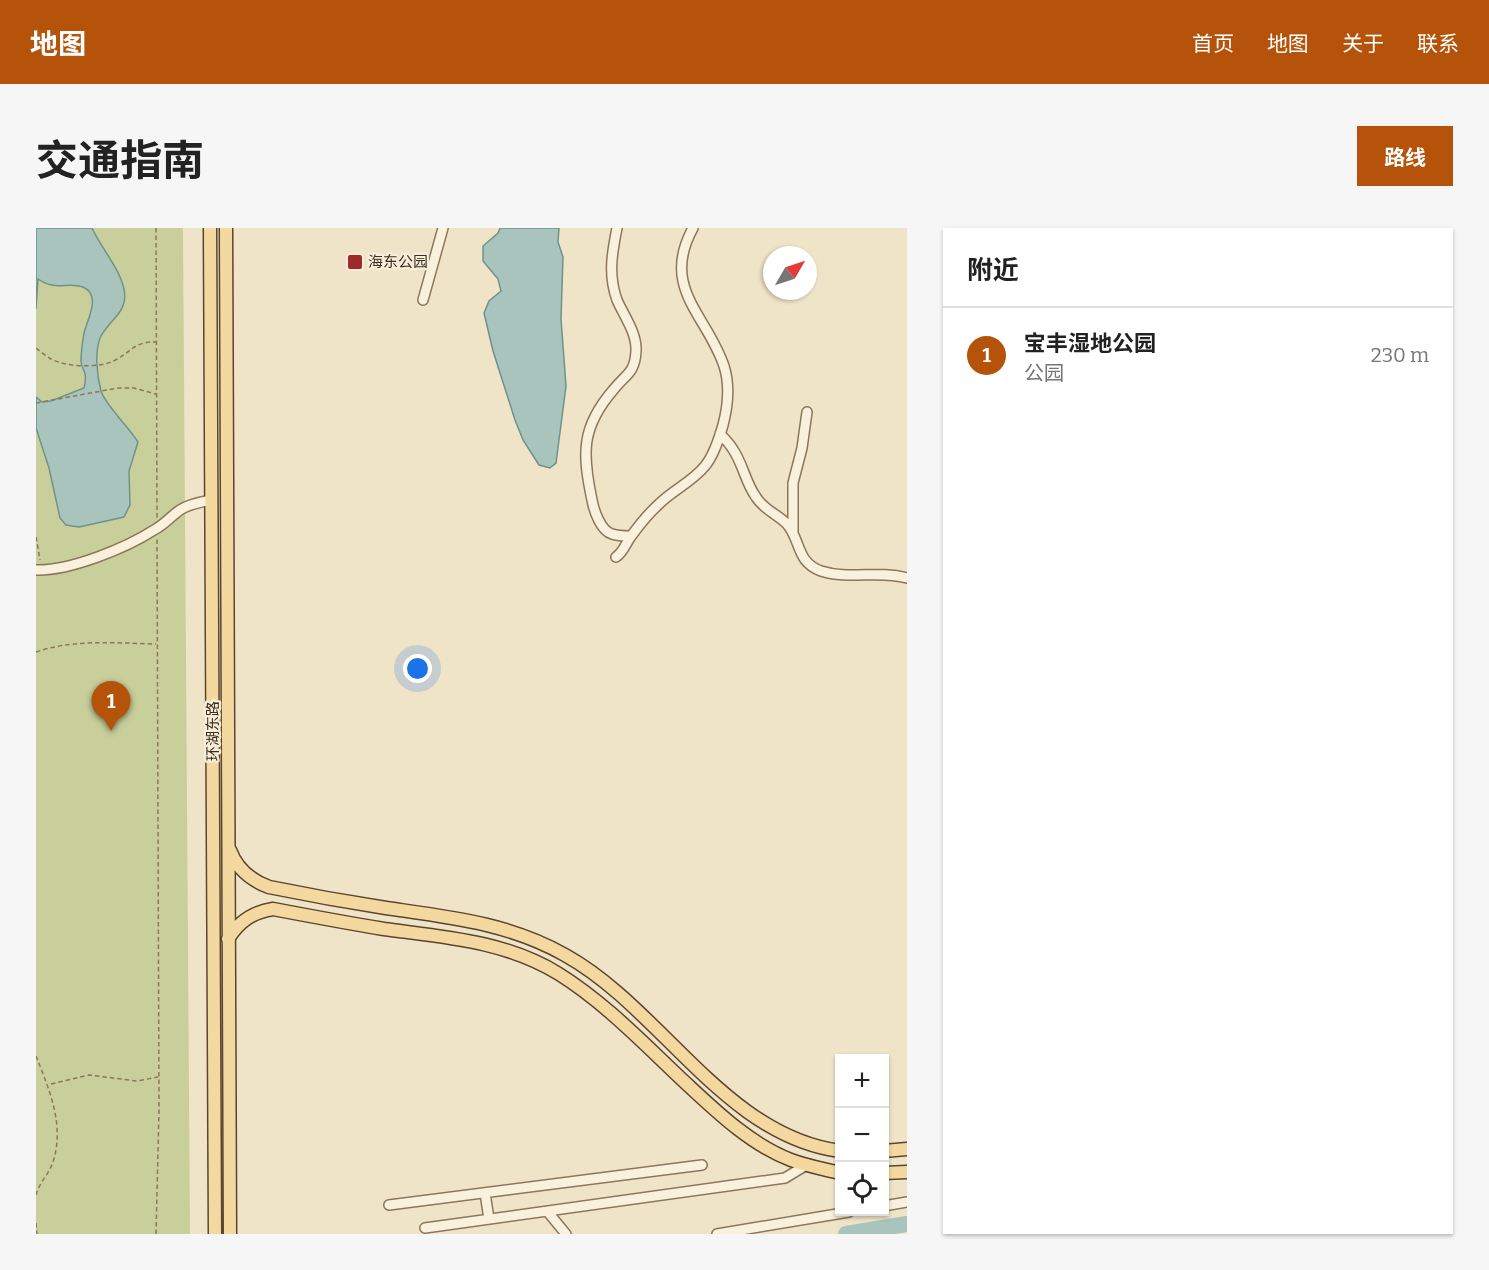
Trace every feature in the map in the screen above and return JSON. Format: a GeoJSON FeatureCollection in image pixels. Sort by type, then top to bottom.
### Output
{"type":"FeatureCollection","features":[{"type":"Feature","properties":{"kind":"main road","name":"环湖东路"},"geometry":{"type":"LineString","coordinates":[[210,228],[215,1234]]}},
{"type":"Feature","properties":{"kind":"main road","name":"环湖东路"},"geometry":{"type":"LineString","coordinates":[[226,228],[230,1234]]}},
{"type":"Feature","properties":{"kind":"main road"},"geometry":{"type":"LineString","coordinates":[[228,845],[235,861],[246,874],[269,887],[384,908],[456,917],[492,925],[532,938],[566,955],[599,977],[620,995],[748,1112],[798,1141],[835,1150]]}},
{"type":"Feature","properties":{"kind":"main road"},"geometry":{"type":"LineString","coordinates":[[228,939],[245,919],[260,911],[273,909],[487,944],[524,956],[557,972],[587,993],[736,1128],[790,1159],[835,1172]]}},
{"type":"Feature","properties":{"kind":"main road"},"geometry":{"type":"LineString","coordinates":[[889,1151],[907,1149]]}},
{"type":"Feature","properties":{"kind":"main road"},"geometry":{"type":"LineString","coordinates":[[889,1173],[907,1172]]}},
{"type":"Feature","properties":{"kind":"street"},"geometry":{"type":"LineString","coordinates":[[423,300],[443,228]]}},
{"type":"Feature","properties":{"kind":"street"},"geometry":{"type":"LineString","coordinates":[[617,228],[610,269],[618,301],[631,329],[636,348],[635,366],[605,399],[587,435],[585,456],[593,508],[603,526],[612,534],[630,536]]}},
{"type":"Feature","properties":{"kind":"street"},"geometry":{"type":"LineString","coordinates":[[616,556],[620,555],[630,536],[660,503],[705,466],[715,450],[720,434],[727,402],[727,381],[712,341],[689,303],[682,279],[686,240],[693,228]]}},
{"type":"Feature","properties":{"kind":"street"},"geometry":{"type":"LineString","coordinates":[[794,535],[793,483],[802,447],[807,412]]}},
{"type":"Feature","properties":{"kind":"street"},"geometry":{"type":"LineString","coordinates":[[720,434],[732,447],[755,497],[764,508],[787,524],[794,535],[800,553],[808,563],[818,570],[841,576],[877,573],[907,578]]}},
{"type":"Feature","properties":{"kind":"street"},"geometry":{"type":"LineString","coordinates":[[39,570],[108,554],[132,544],[157,529],[182,509],[211,500]]}},
{"type":"Feature","properties":{"kind":"street"},"geometry":{"type":"LineString","coordinates":[[425,1228],[785,1179],[807,1164]]}},
{"type":"Feature","properties":{"kind":"street"},"geometry":{"type":"LineString","coordinates":[[389,1205],[702,1165]]}},
{"type":"Feature","properties":{"kind":"street"},"geometry":{"type":"LineString","coordinates":[[485,1193],[489,1219]]}},
{"type":"Feature","properties":{"kind":"street"},"geometry":{"type":"LineString","coordinates":[[889,1205],[907,1202]]}},
{"type":"Feature","properties":{"kind":"street"},"geometry":{"type":"LineString","coordinates":[[547,1211],[566,1234]]}},
{"type":"Feature","properties":{"kind":"street"},"geometry":{"type":"LineString","coordinates":[[717,1234],[835,1214]]}},
{"type":"Feature","properties":{"kind":"path"},"geometry":{"type":"LineString","coordinates":[[156,228],[159,1077],[156,1234]]}},
{"type":"Feature","properties":{"kind":"path"},"geometry":{"type":"LineString","coordinates":[[36,348],[53,360],[73,364],[99,364],[117,359],[137,344],[157,342]]}},
{"type":"Feature","properties":{"kind":"path"},"geometry":{"type":"LineString","coordinates":[[36,403],[110,389],[134,388],[158,395]]}},
{"type":"Feature","properties":{"kind":"path"},"geometry":{"type":"LineString","coordinates":[[36,537],[39,570]]}},
{"type":"Feature","properties":{"kind":"path"},"geometry":{"type":"LineString","coordinates":[[36,652],[60,645],[78,643],[157,644]]}},
{"type":"Feature","properties":{"kind":"path"},"geometry":{"type":"LineString","coordinates":[[36,1056],[49,1085],[56,1123],[55,1157],[36,1196]]}},
{"type":"Feature","properties":{"kind":"path"},"geometry":{"type":"LineString","coordinates":[[49,1085],[89,1075],[137,1081],[159,1077]]}},
{"type":"Feature","properties":{"kind":"path"},"geometry":{"type":"LineString","coordinates":[[36,1223],[37,1234]]}},
{"type":"Feature","properties":{"kind":"green space"},"geometry":{"type":"Polygon","coordinates":[[[36,228],[183,228],[190,1234],[36,1234],[36,228]]]}},
{"type":"Feature","properties":{"kind":"water"},"geometry":{"type":"Polygon","coordinates":[[[36,228],[92,228],[122,281],[124,304],[101,336],[97,348],[97,363],[104,397],[138,442],[129,471],[130,505],[124,517],[79,527],[66,525],[60,518],[49,468],[36,428],[36,397],[42,402],[51,401],[84,388],[85,374],[81,363],[84,333],[92,308],[92,296],[89,291],[77,285],[56,286],[38,279],[36,309],[36,228]]]}},
{"type":"Feature","properties":{"kind":"water"},"geometry":{"type":"Polygon","coordinates":[[[500,228],[559,228],[558,242],[563,257],[561,319],[566,386],[556,463],[550,468],[539,465],[523,440],[493,351],[484,313],[489,301],[501,291],[498,279],[483,261],[483,246],[498,233],[500,228]]]}},
{"type":"Feature","properties":{"kind":"waterway"},"geometry":{"type":"LineString","coordinates":[[846,1234],[907,1224]]}},
{"type":"Feature","properties":{"kind":"place","name":"海东公园"},"geometry":{"type":"Point","coordinates":[355,262]}},
{"type":"Feature","properties":{"kind":"place","name":"宝丰湿地公园"},"geometry":{"type":"Point","coordinates":[111,731]}}]}
